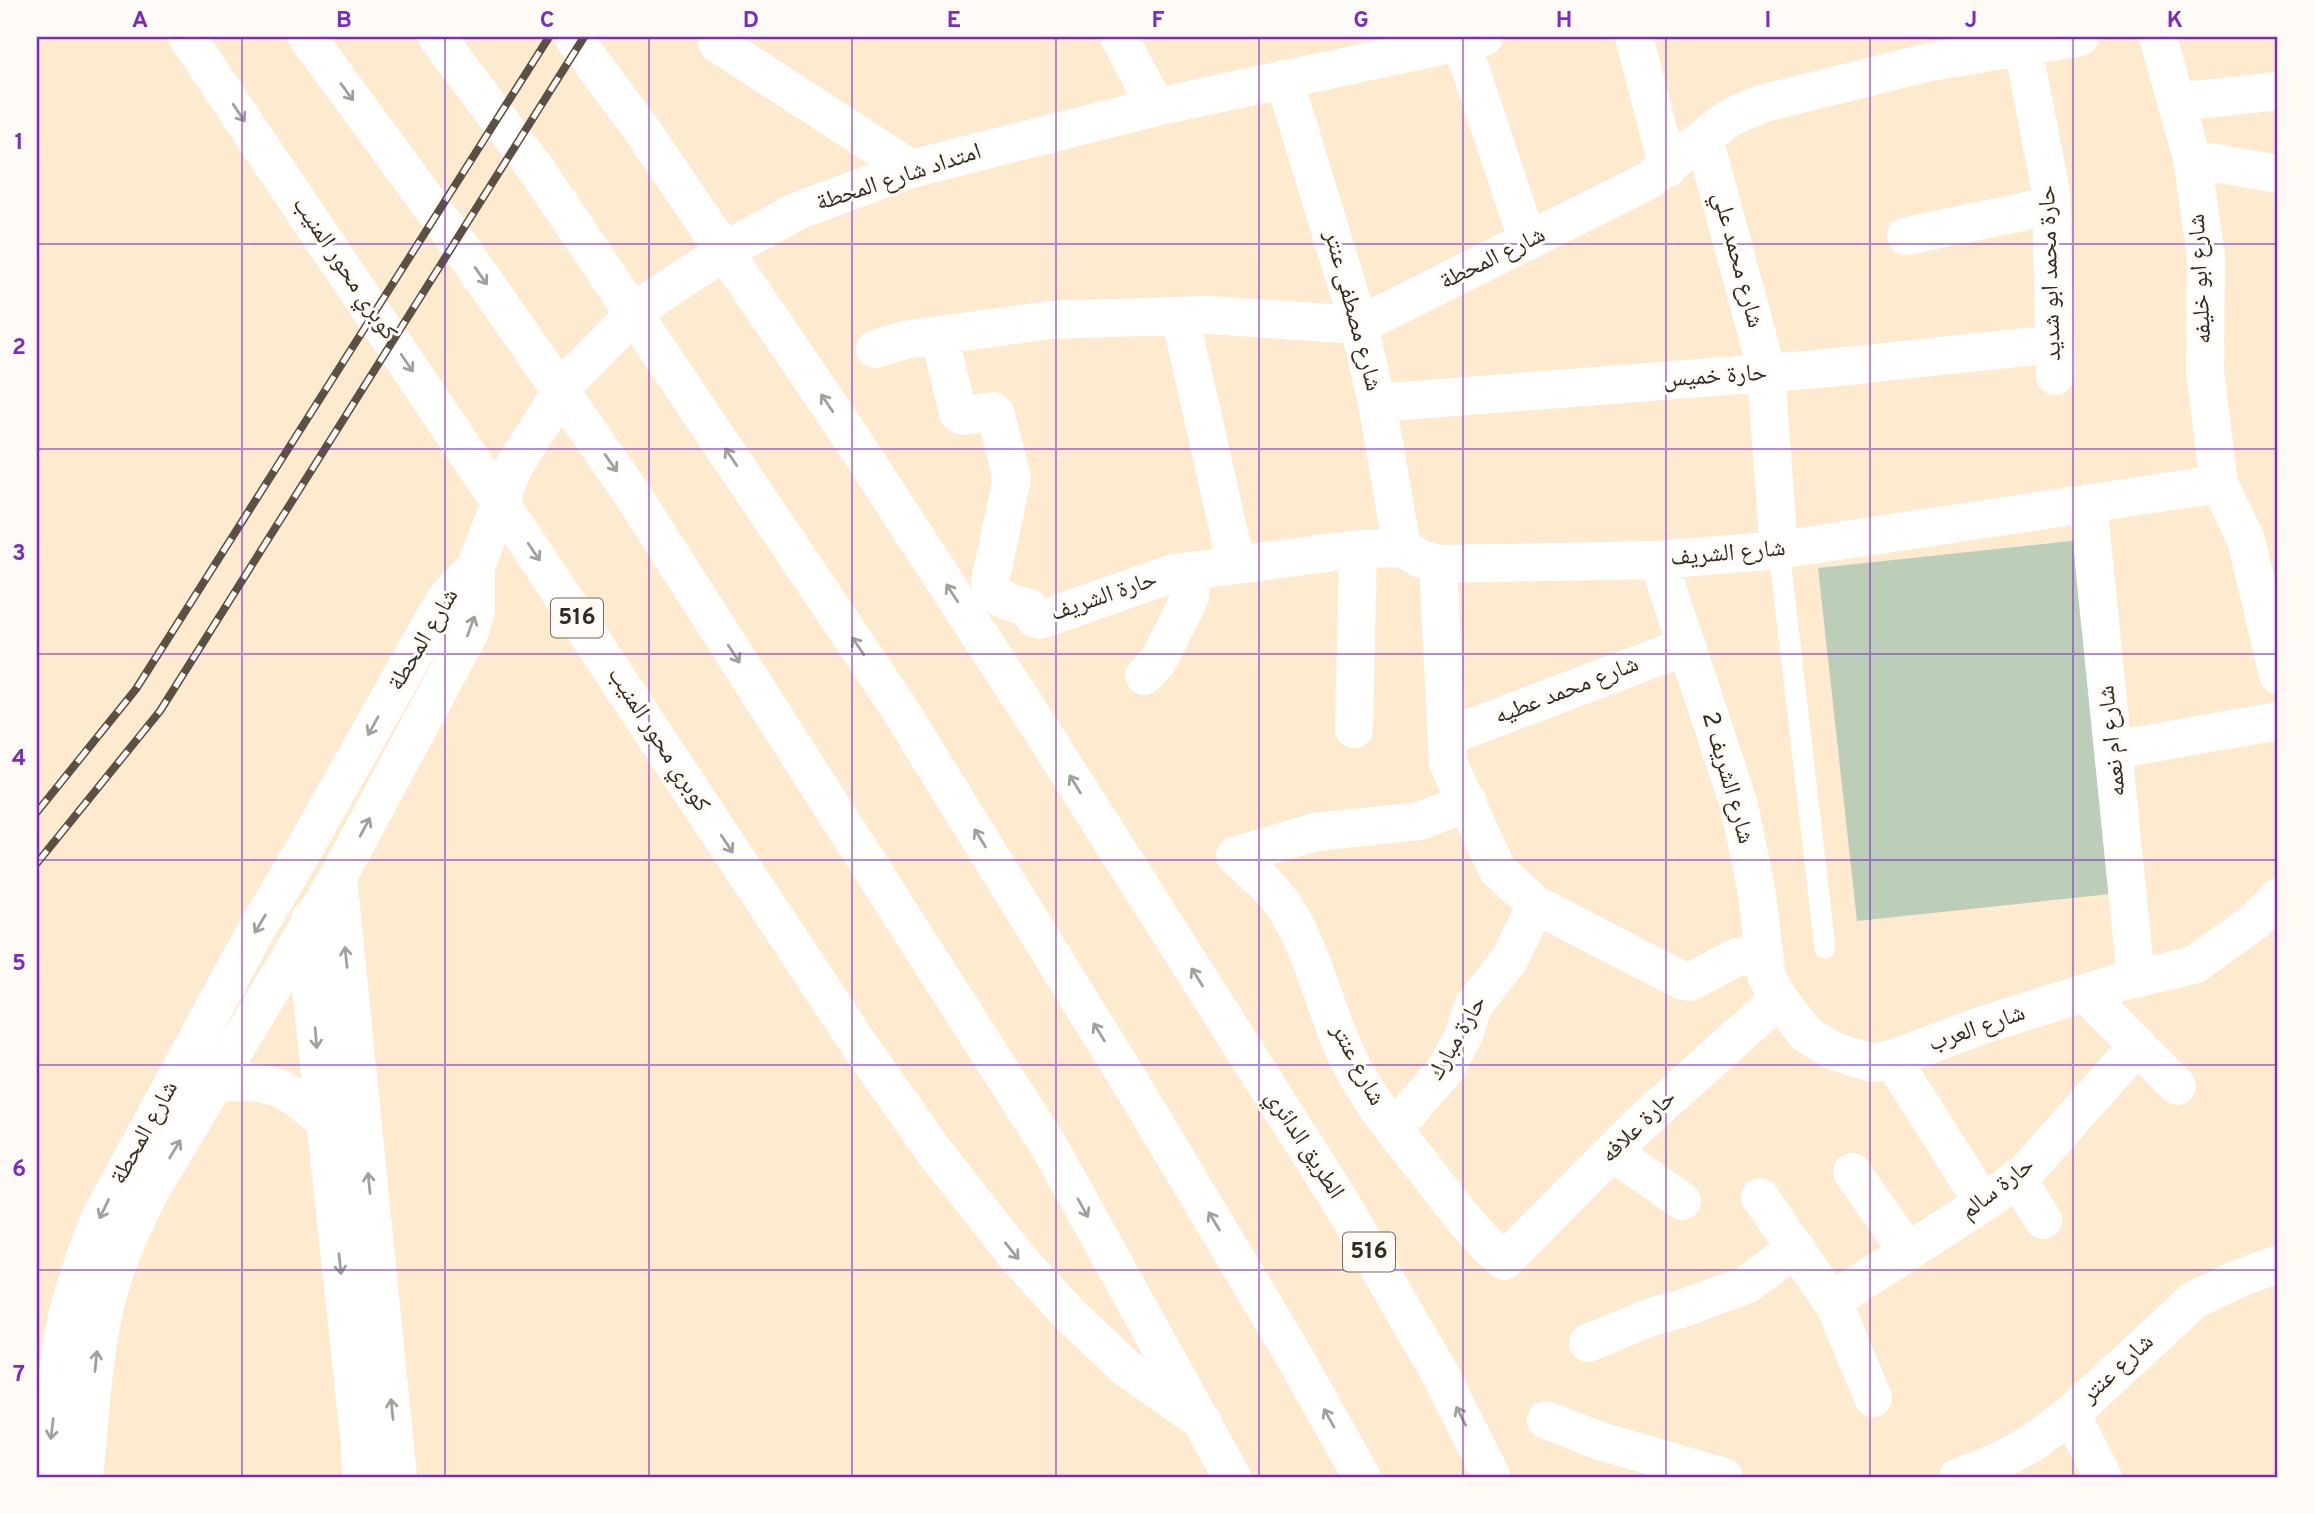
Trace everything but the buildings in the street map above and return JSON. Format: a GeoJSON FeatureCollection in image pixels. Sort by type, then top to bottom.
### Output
{"type":"FeatureCollection","features":[{"type":"Feature","properties":{"kind":"main road"},"geometry":{"type":"LineString","coordinates":[[162,37],[211,71]]}},
{"type":"Feature","properties":{"kind":"main road","name":"كوبري محور المنيب"},"geometry":{"type":"LineString","coordinates":[[187,37],[538,559],[862,1049],[969,1198],[1018,1258],[1070,1315],[1126,1368],[1203,1422]]}},
{"type":"Feature","properties":{"kind":"main road","name":"516"},"geometry":{"type":"LineString","coordinates":[[307,37],[452,235],[632,494],[1050,1148],[1232,1477]]}},
{"type":"Feature","properties":{"kind":"main road"},"geometry":{"type":"LineString","coordinates":[[437,37],[538,172],[897,705],[1135,1090],[1291,1351],[1362,1477]]}},
{"type":"Feature","properties":{"kind":"main road","name":"الطريق الدائري"},"geometry":{"type":"LineString","coordinates":[[573,37],[652,145],[846,430],[1042,731],[1340,1201],[1439,1372],[1492,1477]]}},
{"type":"Feature","properties":{"kind":"main road"},"geometry":{"type":"LineString","coordinates":[[1119,37],[1156,107]]}},
{"type":"Feature","properties":{"kind":"main road"},"geometry":{"type":"LineString","coordinates":[[1634,37],[1668,167]]}},
{"type":"Feature","properties":{"kind":"main road","name":"شارع المحطة"},"geometry":{"type":"LineString","coordinates":[[875,349],[905,340],[1051,320],[1208,315],[1359,325],[1597,208],[1668,167],[1731,117],[1761,104],[1930,62],[2080,37]]}},
{"type":"Feature","properties":{"kind":"main road","name":"شارع ابو خليفه"},"geometry":{"type":"LineString","coordinates":[[2158,37],[2192,159],[2206,255],[2205,372],[2219,484],[2246,540],[2278,675]]}},
{"type":"Feature","properties":{"kind":"main road"},"geometry":{"type":"LineString","coordinates":[[1473,39],[1528,242]]}},
{"type":"Feature","properties":{"kind":"main road","name":"امتداد شارع المحطة"},"geometry":{"type":"LineString","coordinates":[[476,567],[513,468],[569,380],[642,306],[730,248],[797,211],[911,169],[1156,107],[1473,39]]}},
{"type":"Feature","properties":{"kind":"main road"},"geometry":{"type":"LineString","coordinates":[[717,43],[911,169]]}},
{"type":"Feature","properties":{"kind":"main road","name":"حارة محمد ابو شديد"},"geometry":{"type":"LineString","coordinates":[[2023,47],[2051,192],[2054,360]]}},
{"type":"Feature","properties":{"kind":"main road","name":"شارع مصطفى عنتر"},"geometry":{"type":"LineString","coordinates":[[1284,79],[1359,325],[1377,403],[1402,548]]}},
{"type":"Feature","properties":{"kind":"main road"},"geometry":{"type":"LineString","coordinates":[[2177,102],[2278,91]]}},
{"type":"Feature","properties":{"kind":"main road","name":"شارع محمد علي"},"geometry":{"type":"LineString","coordinates":[[1704,138],[1766,373],[1779,550]]}},
{"type":"Feature","properties":{"kind":"main road"},"geometry":{"type":"LineString","coordinates":[[2192,159],[2278,174]]}},
{"type":"Feature","properties":{"kind":"main road"},"geometry":{"type":"LineString","coordinates":[[1906,236],[2051,206]]}},
{"type":"Feature","properties":{"kind":"main road"},"geometry":{"type":"LineString","coordinates":[[1180,316],[1236,564]]}},
{"type":"Feature","properties":{"kind":"main road","name":"حارة الشريف"},"geometry":{"type":"LineString","coordinates":[[939,335],[958,412],[963,416],[993,411],[1012,478],[990,582],[996,597],[1029,608],[1034,618],[1041,620],[1174,573],[1236,564]]}},
{"type":"Feature","properties":{"kind":"main road","name":"حارة خميس"},"geometry":{"type":"LineString","coordinates":[[1377,403],[1766,373],[2054,360]]}},
{"type":"Feature","properties":{"kind":"main road","name":"شارع الشريف"},"geometry":{"type":"LineString","coordinates":[[1236,564],[1358,549],[1402,548],[1421,559],[1438,564],[1658,560],[1779,550],[2219,484]]}},
{"type":"Feature","properties":{"kind":"main road","name":"شارع ام نعمه"},"geometry":{"type":"LineString","coordinates":[[2088,503],[2136,978]]}},
{"type":"Feature","properties":{"kind":"main road"},"geometry":{"type":"LineString","coordinates":[[1354,729],[1358,549]]}},
{"type":"Feature","properties":{"kind":"main road","name":"شارع الشريف 2"},"geometry":{"type":"LineString","coordinates":[[1658,560],[1739,804],[1756,888],[1767,978],[1779,999]]}},
{"type":"Feature","properties":{"kind":"main road"},"geometry":{"type":"LineString","coordinates":[[1438,564],[1448,763],[1497,869],[1536,905],[1683,981],[1690,982],[1737,957],[1764,954]]}},
{"type":"Feature","properties":{"kind":"main road","name":"شارع المحطة"},"geometry":{"type":"LineString","coordinates":[[46,1477],[68,1313],[83,1259],[100,1218],[247,946],[447,597],[476,567]]}},
{"type":"Feature","properties":{"kind":"main road","name":"شارع المحطة"},"geometry":{"type":"LineString","coordinates":[[84,1477],[97,1350],[104,1309],[132,1228],[151,1190],[338,877],[470,632],[477,610],[476,567]]}},
{"type":"Feature","properties":{"kind":"main road"},"geometry":{"type":"LineString","coordinates":[[1144,676],[1158,661],[1191,598],[1191,571]]}},
{"type":"Feature","properties":{"kind":"main road","name":"شارع محمد عطيه"},"geometry":{"type":"LineString","coordinates":[[1446,737],[1687,646]]}},
{"type":"Feature","properties":{"kind":"main road"},"geometry":{"type":"LineString","coordinates":[[2114,750],[2278,721]]}},
{"type":"Feature","properties":{"kind":"main road","name":"شارع عنتر"},"geometry":{"type":"LineString","coordinates":[[1468,802],[1420,821],[1315,832],[1235,856],[1270,888],[1289,914],[1310,958],[1331,1019],[1357,1076],[1394,1129],[1476,1235],[1504,1261]]}},
{"type":"Feature","properties":{"kind":"main road"},"geometry":{"type":"LineString","coordinates":[[306,846],[311,988],[360,1445],[361,1477]]}},
{"type":"Feature","properties":{"kind":"main road"},"geometry":{"type":"LineString","coordinates":[[338,877],[398,1477]]}},
{"type":"Feature","properties":{"kind":"main road","name":"شارع العرب"},"geometry":{"type":"LineString","coordinates":[[1779,999],[1806,1034],[1833,1051],[1872,1063],[1892,1059],[1980,1026],[2085,993],[2194,965],[2254,922],[2278,897]]}},
{"type":"Feature","properties":{"kind":"main road","name":"حارة مبارك"},"geometry":{"type":"LineString","coordinates":[[1394,1129],[1445,1070],[1464,1035],[1473,1006],[1509,960],[1536,905]]}},
{"type":"Feature","properties":{"kind":"main road"},"geometry":{"type":"LineString","coordinates":[[2085,993],[2177,1086]]}},
{"type":"Feature","properties":{"kind":"main road","name":"حارة علافه"},"geometry":{"type":"LineString","coordinates":[[1504,1261],[1612,1152],[1779,999]]}},
{"type":"Feature","properties":{"kind":"main road","name":"حارة سالم"},"geometry":{"type":"LineString","coordinates":[[1832,1301],[2017,1178],[2083,1110],[2137,1046]]}},
{"type":"Feature","properties":{"kind":"main road"},"geometry":{"type":"LineString","coordinates":[[1892,1059],[1983,1203]]}},
{"type":"Feature","properties":{"kind":"main road"},"geometry":{"type":"LineString","coordinates":[[214,1083],[243,1081],[270,1084],[288,1090],[324,1122]]}},
{"type":"Feature","properties":{"kind":"main road"},"geometry":{"type":"LineString","coordinates":[[1612,1152],[1682,1201]]}},
{"type":"Feature","properties":{"kind":"main road"},"geometry":{"type":"LineString","coordinates":[[1852,1172],[1908,1252]]}},
{"type":"Feature","properties":{"kind":"main road"},"geometry":{"type":"LineString","coordinates":[[2017,1178],[2043,1220]]}},
{"type":"Feature","properties":{"kind":"main road"},"geometry":{"type":"LineString","coordinates":[[1760,1197],[1832,1301],[1873,1398]]}},
{"type":"Feature","properties":{"kind":"main road"},"geometry":{"type":"LineString","coordinates":[[1588,1343],[1654,1315],[1681,1309],[1746,1285],[1796,1248]]}},
{"type":"Feature","properties":{"kind":"main road","name":"شارع عنتر"},"geometry":{"type":"LineString","coordinates":[[1958,1477],[1993,1464],[2031,1444],[2071,1413],[2194,1300],[2240,1278],[2278,1264]]}},
{"type":"Feature","properties":{"kind":"main road"},"geometry":{"type":"LineString","coordinates":[[2071,1413],[2103,1477]]}},
{"type":"Feature","properties":{"kind":"main road"},"geometry":{"type":"LineString","coordinates":[[1546,1420],[1600,1441],[1724,1477]]}},
{"type":"Feature","properties":{"kind":"lane"},"geometry":{"type":"LineString","coordinates":[[1779,550],[1825,948]]}},
{"type":"Feature","properties":{"kind":"green space"},"geometry":{"type":"Polygon","coordinates":[[[2081,540],[2120,893],[1857,921],[1818,568],[2081,540]]]}},
{"type":"Feature","properties":{"kind":"railway"},"geometry":{"type":"LineString","coordinates":[[37,812],[136,689],[549,37]]}},
{"type":"Feature","properties":{"kind":"railway"},"geometry":{"type":"LineString","coordinates":[[37,863],[160,711],[584,37]]}}]}
